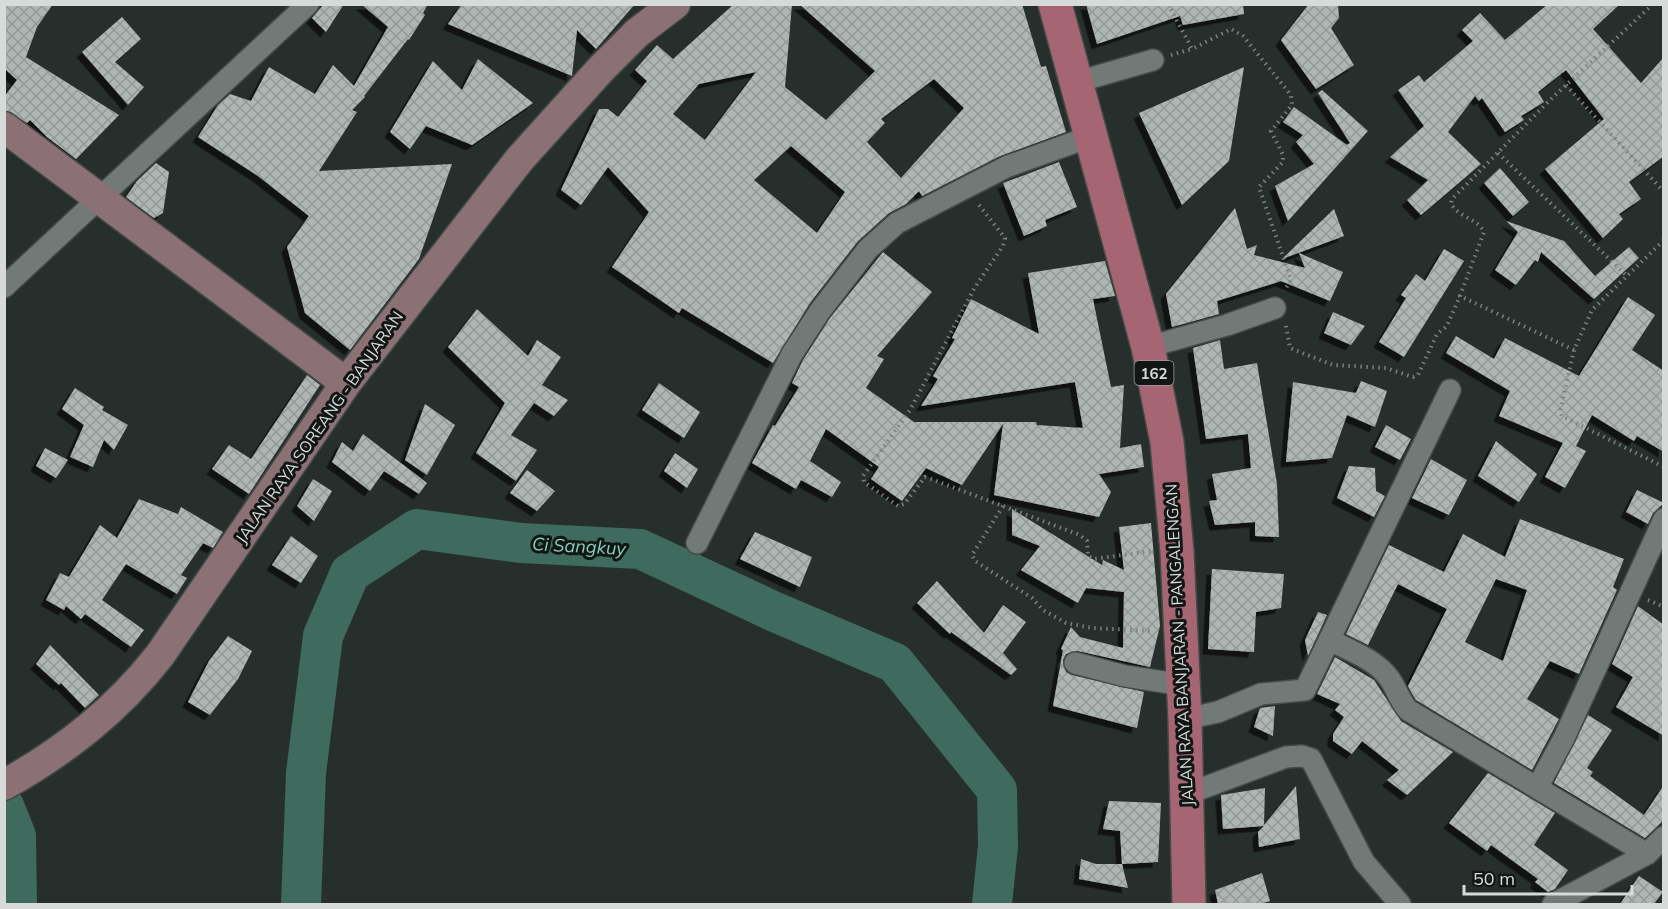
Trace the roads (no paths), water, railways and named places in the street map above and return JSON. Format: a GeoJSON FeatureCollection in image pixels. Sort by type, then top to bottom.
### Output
{"type":"FeatureCollection","features":[{"type":"Feature","properties":{"kind":"main road","name":"JALAN RAYA SOREANG - BANJARAN"},"geometry":{"type":"LineString","coordinates":[[4,784],[46,761],[107,715],[137,685],[160,655],[346,382],[519,160],[637,33],[675,4]]}},
{"type":"Feature","properties":{"kind":"main road","name":"JALAN RAYA BANJARAN - PANGALENGAN"},"geometry":{"type":"LineString","coordinates":[[1055,4],[1148,347],[1167,442],[1177,548],[1185,718],[1189,904]]}},
{"type":"Feature","properties":{"kind":"main road"},"geometry":{"type":"LineString","coordinates":[[4,127],[346,382]]}},
{"type":"Feature","properties":{"kind":"street"},"geometry":{"type":"LineString","coordinates":[[4,287],[308,4]]}},
{"type":"Feature","properties":{"kind":"street"},"geometry":{"type":"LineString","coordinates":[[1077,82],[1153,60]]}},
{"type":"Feature","properties":{"kind":"street"},"geometry":{"type":"LineString","coordinates":[[697,543],[792,354],[820,311],[881,235],[897,223],[1006,167],[1092,136]]}},
{"type":"Feature","properties":{"kind":"street"},"geometry":{"type":"LineString","coordinates":[[1148,347],[1227,325],[1275,308]]}},
{"type":"Feature","properties":{"kind":"street"},"geometry":{"type":"LineString","coordinates":[[1185,718],[1218,712],[1261,694],[1305,690],[1450,390]]}},
{"type":"Feature","properties":{"kind":"street"},"geometry":{"type":"LineString","coordinates":[[1537,788],[1564,738],[1664,519]]}},
{"type":"Feature","properties":{"kind":"street"},"geometry":{"type":"LineString","coordinates":[[1330,640],[1377,665],[1390,679],[1398,699],[1408,710],[1647,854]]}},
{"type":"Feature","properties":{"kind":"street"},"geometry":{"type":"LineString","coordinates":[[1075,663],[1125,676],[1183,685]]}},
{"type":"Feature","properties":{"kind":"street"},"geometry":{"type":"LineString","coordinates":[[1187,792],[1286,757],[1302,756],[1311,759],[1364,862],[1400,904]]}},
{"type":"Feature","properties":{"kind":"street"},"geometry":{"type":"LineString","coordinates":[[1553,904],[1647,854],[1664,837]]}},
{"type":"Feature","properties":{"kind":"waterway","name":"Ci Sangkuy"},"geometry":{"type":"LineString","coordinates":[[301,904],[306,773],[323,636],[350,573],[417,529],[521,543],[640,549],[775,612],[895,663],[997,790],[998,846],[992,904]]}},
{"type":"Feature","properties":{"kind":"waterway","name":"Ci Sangkuy"},"geometry":{"type":"LineString","coordinates":[[4,806],[16,836],[17,904]]}}]}
